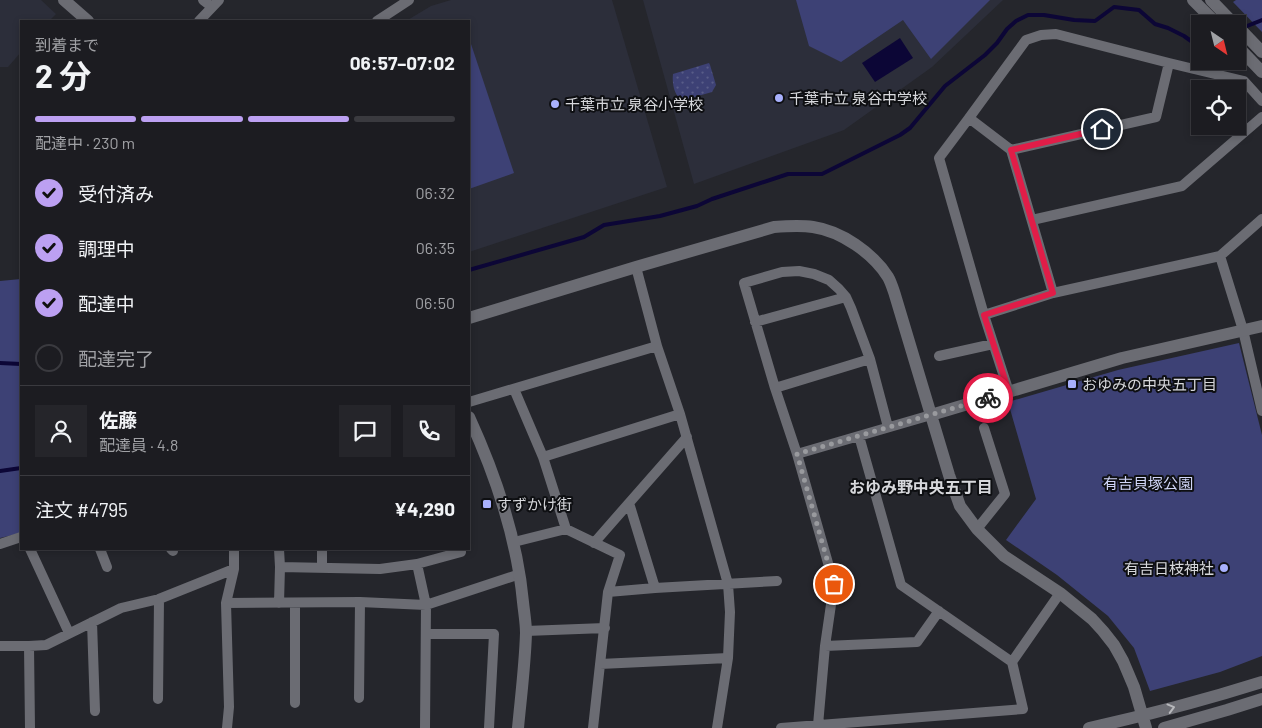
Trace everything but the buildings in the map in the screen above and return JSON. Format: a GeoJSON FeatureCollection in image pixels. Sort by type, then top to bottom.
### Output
{"type":"FeatureCollection","features":[{"type":"Feature","properties":{"kind":"street"},"geometry":{"type":"LineString","coordinates":[[64,0],[87,20]]}},
{"type":"Feature","properties":{"kind":"street"},"geometry":{"type":"LineString","coordinates":[[200,20],[215,4],[203,0]]}},
{"type":"Feature","properties":{"kind":"street"},"geometry":{"type":"LineString","coordinates":[[379,20],[409,0]]}},
{"type":"Feature","properties":{"kind":"street"},"geometry":{"type":"LineString","coordinates":[[1194,0],[1217,15]]}},
{"type":"Feature","properties":{"kind":"street"},"geometry":{"type":"LineString","coordinates":[[1211,0],[1222,15]]}},
{"type":"Feature","properties":{"kind":"street"},"geometry":{"type":"LineString","coordinates":[[1009,392],[984,315],[939,158],[1026,40],[1041,35],[1056,34],[1244,81],[1262,101]]}},
{"type":"Feature","properties":{"kind":"street"},"geometry":{"type":"LineString","coordinates":[[1246,36],[1262,52]]}},
{"type":"Feature","properties":{"kind":"street"},"geometry":{"type":"LineString","coordinates":[[1246,55],[1262,72]]}},
{"type":"Feature","properties":{"kind":"street"},"geometry":{"type":"LineString","coordinates":[[1011,150],[1156,117],[1168,63]]}},
{"type":"Feature","properties":{"kind":"street"},"geometry":{"type":"LineString","coordinates":[[1032,220],[1182,186],[1262,117]]}},
{"type":"Feature","properties":{"kind":"street"},"geometry":{"type":"LineString","coordinates":[[969,118],[1011,150],[1053,293]]}},
{"type":"Feature","properties":{"kind":"street"},"geometry":{"type":"LineString","coordinates":[[984,315],[1053,293],[1220,256],[1262,219]]}},
{"type":"Feature","properties":{"kind":"street"},"geometry":{"type":"LineString","coordinates":[[470,318],[774,227],[815,227],[833,232],[849,240],[877,263],[888,277],[960,506],[978,529],[1004,556],[1060,593],[1092,619],[1103,631],[1123,661],[1134,687],[1146,728]]}},
{"type":"Feature","properties":{"kind":"street"},"geometry":{"type":"LineString","coordinates":[[1220,256],[1243,330],[1262,411]]}},
{"type":"Feature","properties":{"kind":"street"},"geometry":{"type":"LineString","coordinates":[[636,267],[657,346],[687,437],[728,584],[730,612],[728,658],[717,728]]}},
{"type":"Feature","properties":{"kind":"street"},"geometry":{"type":"LineString","coordinates":[[818,725],[825,646],[834,584],[797,454],[744,283],[782,272],[799,271],[829,280],[846,297],[870,359],[888,427]]}},
{"type":"Feature","properties":{"kind":"street"},"geometry":{"type":"LineString","coordinates":[[756,322],[846,297]]}},
{"type":"Feature","properties":{"kind":"street"},"geometry":{"type":"LineString","coordinates":[[797,454],[1089,367],[1262,326]]}},
{"type":"Feature","properties":{"kind":"street"},"geometry":{"type":"LineString","coordinates":[[939,356],[993,344]]}},
{"type":"Feature","properties":{"kind":"street"},"geometry":{"type":"LineString","coordinates":[[470,402],[657,346]]}},
{"type":"Feature","properties":{"kind":"street"},"geometry":{"type":"LineString","coordinates":[[775,388],[870,359]]}},
{"type":"Feature","properties":{"kind":"street"},"geometry":{"type":"LineString","coordinates":[[514,389],[543,457],[566,529]]}},
{"type":"Feature","properties":{"kind":"street"},"geometry":{"type":"LineString","coordinates":[[543,457],[680,414]]}},
{"type":"Feature","properties":{"kind":"street"},"geometry":{"type":"LineString","coordinates":[[470,419],[502,498],[514,542],[520,574],[526,632],[518,728]]}},
{"type":"Feature","properties":{"kind":"street"},"geometry":{"type":"LineString","coordinates":[[978,529],[1005,494],[984,428]]}},
{"type":"Feature","properties":{"kind":"street"},"geometry":{"type":"LineString","coordinates":[[781,728],[1022,709],[1012,662],[901,585],[860,436]]}},
{"type":"Feature","properties":{"kind":"street"},"geometry":{"type":"LineString","coordinates":[[594,543],[687,437]]}},
{"type":"Feature","properties":{"kind":"street"},"geometry":{"type":"LineString","coordinates":[[629,503],[655,588]]}},
{"type":"Feature","properties":{"kind":"street"},"geometry":{"type":"LineString","coordinates":[[514,542],[566,529],[620,555],[608,592],[593,728]]}},
{"type":"Feature","properties":{"kind":"street"},"geometry":{"type":"LineString","coordinates":[[0,544],[20,537]]}},
{"type":"Feature","properties":{"kind":"street"},"geometry":{"type":"LineString","coordinates":[[30,550],[69,633]]}},
{"type":"Feature","properties":{"kind":"street"},"geometry":{"type":"LineString","coordinates":[[100,550],[108,567]]}},
{"type":"Feature","properties":{"kind":"street"},"geometry":{"type":"LineString","coordinates":[[227,728],[229,707],[226,603],[234,569],[234,550]]}},
{"type":"Feature","properties":{"kind":"street"},"geometry":{"type":"LineString","coordinates":[[279,550],[279,603]]}},
{"type":"Feature","properties":{"kind":"street"},"geometry":{"type":"LineString","coordinates":[[322,550],[322,568]]}},
{"type":"Feature","properties":{"kind":"street"},"geometry":{"type":"LineString","coordinates":[[280,567],[380,569],[417,564],[461,552],[460,550]]}},
{"type":"Feature","properties":{"kind":"street"},"geometry":{"type":"LineString","coordinates":[[417,564],[426,604],[425,728]]}},
{"type":"Feature","properties":{"kind":"street"},"geometry":{"type":"LineString","coordinates":[[0,646],[46,644],[121,608],[159,600],[234,569]]}},
{"type":"Feature","properties":{"kind":"street"},"geometry":{"type":"LineString","coordinates":[[226,603],[360,602],[426,604],[520,574]]}},
{"type":"Feature","properties":{"kind":"street"},"geometry":{"type":"LineString","coordinates":[[608,592],[777,581]]}},
{"type":"Feature","properties":{"kind":"street"},"geometry":{"type":"LineString","coordinates":[[1012,662],[1060,593]]}},
{"type":"Feature","properties":{"kind":"street"},"geometry":{"type":"LineString","coordinates":[[158,699],[159,600]]}},
{"type":"Feature","properties":{"kind":"street"},"geometry":{"type":"LineString","coordinates":[[359,698],[360,602]]}},
{"type":"Feature","properties":{"kind":"street"},"geometry":{"type":"LineString","coordinates":[[294,703],[295,603]]}},
{"type":"Feature","properties":{"kind":"street"},"geometry":{"type":"LineString","coordinates":[[825,646],[917,642],[939,611]]}},
{"type":"Feature","properties":{"kind":"street"},"geometry":{"type":"LineString","coordinates":[[92,622],[95,711]]}},
{"type":"Feature","properties":{"kind":"street"},"geometry":{"type":"LineString","coordinates":[[526,632],[604,628]]}},
{"type":"Feature","properties":{"kind":"street"},"geometry":{"type":"LineString","coordinates":[[426,634],[494,634],[489,728]]}},
{"type":"Feature","properties":{"kind":"street"},"geometry":{"type":"LineString","coordinates":[[29,646],[30,728]]}},
{"type":"Feature","properties":{"kind":"street"},"geometry":{"type":"LineString","coordinates":[[600,664],[728,658]]}},
{"type":"Feature","properties":{"kind":"street"},"geometry":{"type":"LineString","coordinates":[[1090,728],[1161,711],[1262,682]]}},
{"type":"Feature","properties":{"kind":"street"},"geometry":{"type":"LineString","coordinates":[[1164,728],[1262,699]]}},
{"type":"Feature","properties":{"kind":"shaded area"},"geometry":{"type":"Polygon","coordinates":[[[0,0],[41,0],[56,14],[50,20],[20,20],[20,53],[8,67],[0,67],[0,0]]]}},
{"type":"Feature","properties":{"kind":"shaded area","name":"千葉市立 泉谷小学校"},"geometry":{"type":"Polygon","coordinates":[[[451,0],[612,0],[667,187],[470,252],[470,20],[408,20],[431,6],[451,0]]]}},
{"type":"Feature","properties":{"kind":"shaded area","name":"千葉市立 泉谷中学校"},"geometry":{"type":"Polygon","coordinates":[[[643,0],[1003,0],[932,67],[844,130],[694,184],[643,0]]]}},
{"type":"Feature","properties":{"kind":"shaded area"},"geometry":{"type":"Polygon","coordinates":[[[900,38],[913,58],[875,82],[862,63],[900,38]]]}},
{"type":"Feature","properties":{"kind":"green space"},"geometry":{"type":"Polygon","coordinates":[[[796,0],[990,0],[931,59],[903,20],[841,62],[809,46],[796,0]]]}},
{"type":"Feature","properties":{"kind":"green space"},"geometry":{"type":"Polygon","coordinates":[[[1236,0],[1262,0],[1262,32],[1246,15],[1233,2],[1236,0]]]}},
{"type":"Feature","properties":{"kind":"green space"},"geometry":{"type":"Polygon","coordinates":[[[470,41],[514,173],[470,189],[470,41]]]}},
{"type":"Feature","properties":{"kind":"green space"},"geometry":{"type":"Polygon","coordinates":[[[709,63],[716,85],[712,92],[684,100],[681,99],[673,86],[673,74],[709,63]]]}},
{"type":"Feature","properties":{"kind":"green space"},"geometry":{"type":"Polygon","coordinates":[[[20,279],[20,533],[0,538],[0,281],[20,279]]]}},
{"type":"Feature","properties":{"kind":"green space","name":"有吉貝塚公園"},"geometry":{"type":"Polygon","coordinates":[[[1239,343],[1262,435],[1262,656],[1220,672],[1150,691],[1134,648],[1108,616],[1057,575],[1006,540],[1036,499],[1008,402],[1118,370],[1239,343]]]}},
{"type":"Feature","properties":{"kind":"waterway"},"geometry":{"type":"LineString","coordinates":[[470,270],[584,237],[604,225],[660,216],[697,206],[712,199],[788,174],[822,174],[900,135],[910,128],[945,86],[985,55],[1016,21],[1028,15],[1095,21],[1114,7],[1139,10],[1155,24],[1168,28],[1191,41]]}},
{"type":"Feature","properties":{"kind":"waterway"},"geometry":{"type":"LineString","coordinates":[[1246,26],[1262,20]]}},
{"type":"Feature","properties":{"kind":"waterway"},"geometry":{"type":"LineString","coordinates":[[0,363],[20,364]]}},
{"type":"Feature","properties":{"kind":"waterway"},"geometry":{"type":"LineString","coordinates":[[0,471],[20,468]]}},
{"type":"Feature","properties":{"kind":"way so far"},"geometry":{"type":"LineString","coordinates":[[834,584],[797,454],[988,398]]}},
{"type":"Feature","properties":{"kind":"place","name":"千葉市立 泉谷中学校"},"geometry":{"type":"Point","coordinates":[779,98]}},
{"type":"Feature","properties":{"kind":"place","name":"千葉市立 泉谷小学校"},"geometry":{"type":"Point","coordinates":[555,104]}},
{"type":"Feature","properties":{"kind":"place","name":"おゆみの中央五丁目"},"geometry":{"type":"Point","coordinates":[1072,384]}},
{"type":"Feature","properties":{"kind":"place","name":"すずかけ街"},"geometry":{"type":"Point","coordinates":[487,504]}},
{"type":"Feature","properties":{"kind":"place","name":"有吉日枝神社"},"geometry":{"type":"Point","coordinates":[1224,568]}},
{"type":"Feature","properties":{"kind":"district","name":"おゆみ野中央五丁目"},"geometry":{"type":"Point","coordinates":[921,486]}},
{"type":"Feature","properties":{"kind":"route"},"geometry":{"type":"LineString","coordinates":[[988,398],[1009,392],[984,315],[1053,293],[1011,150],[1102,129]]}}]}
